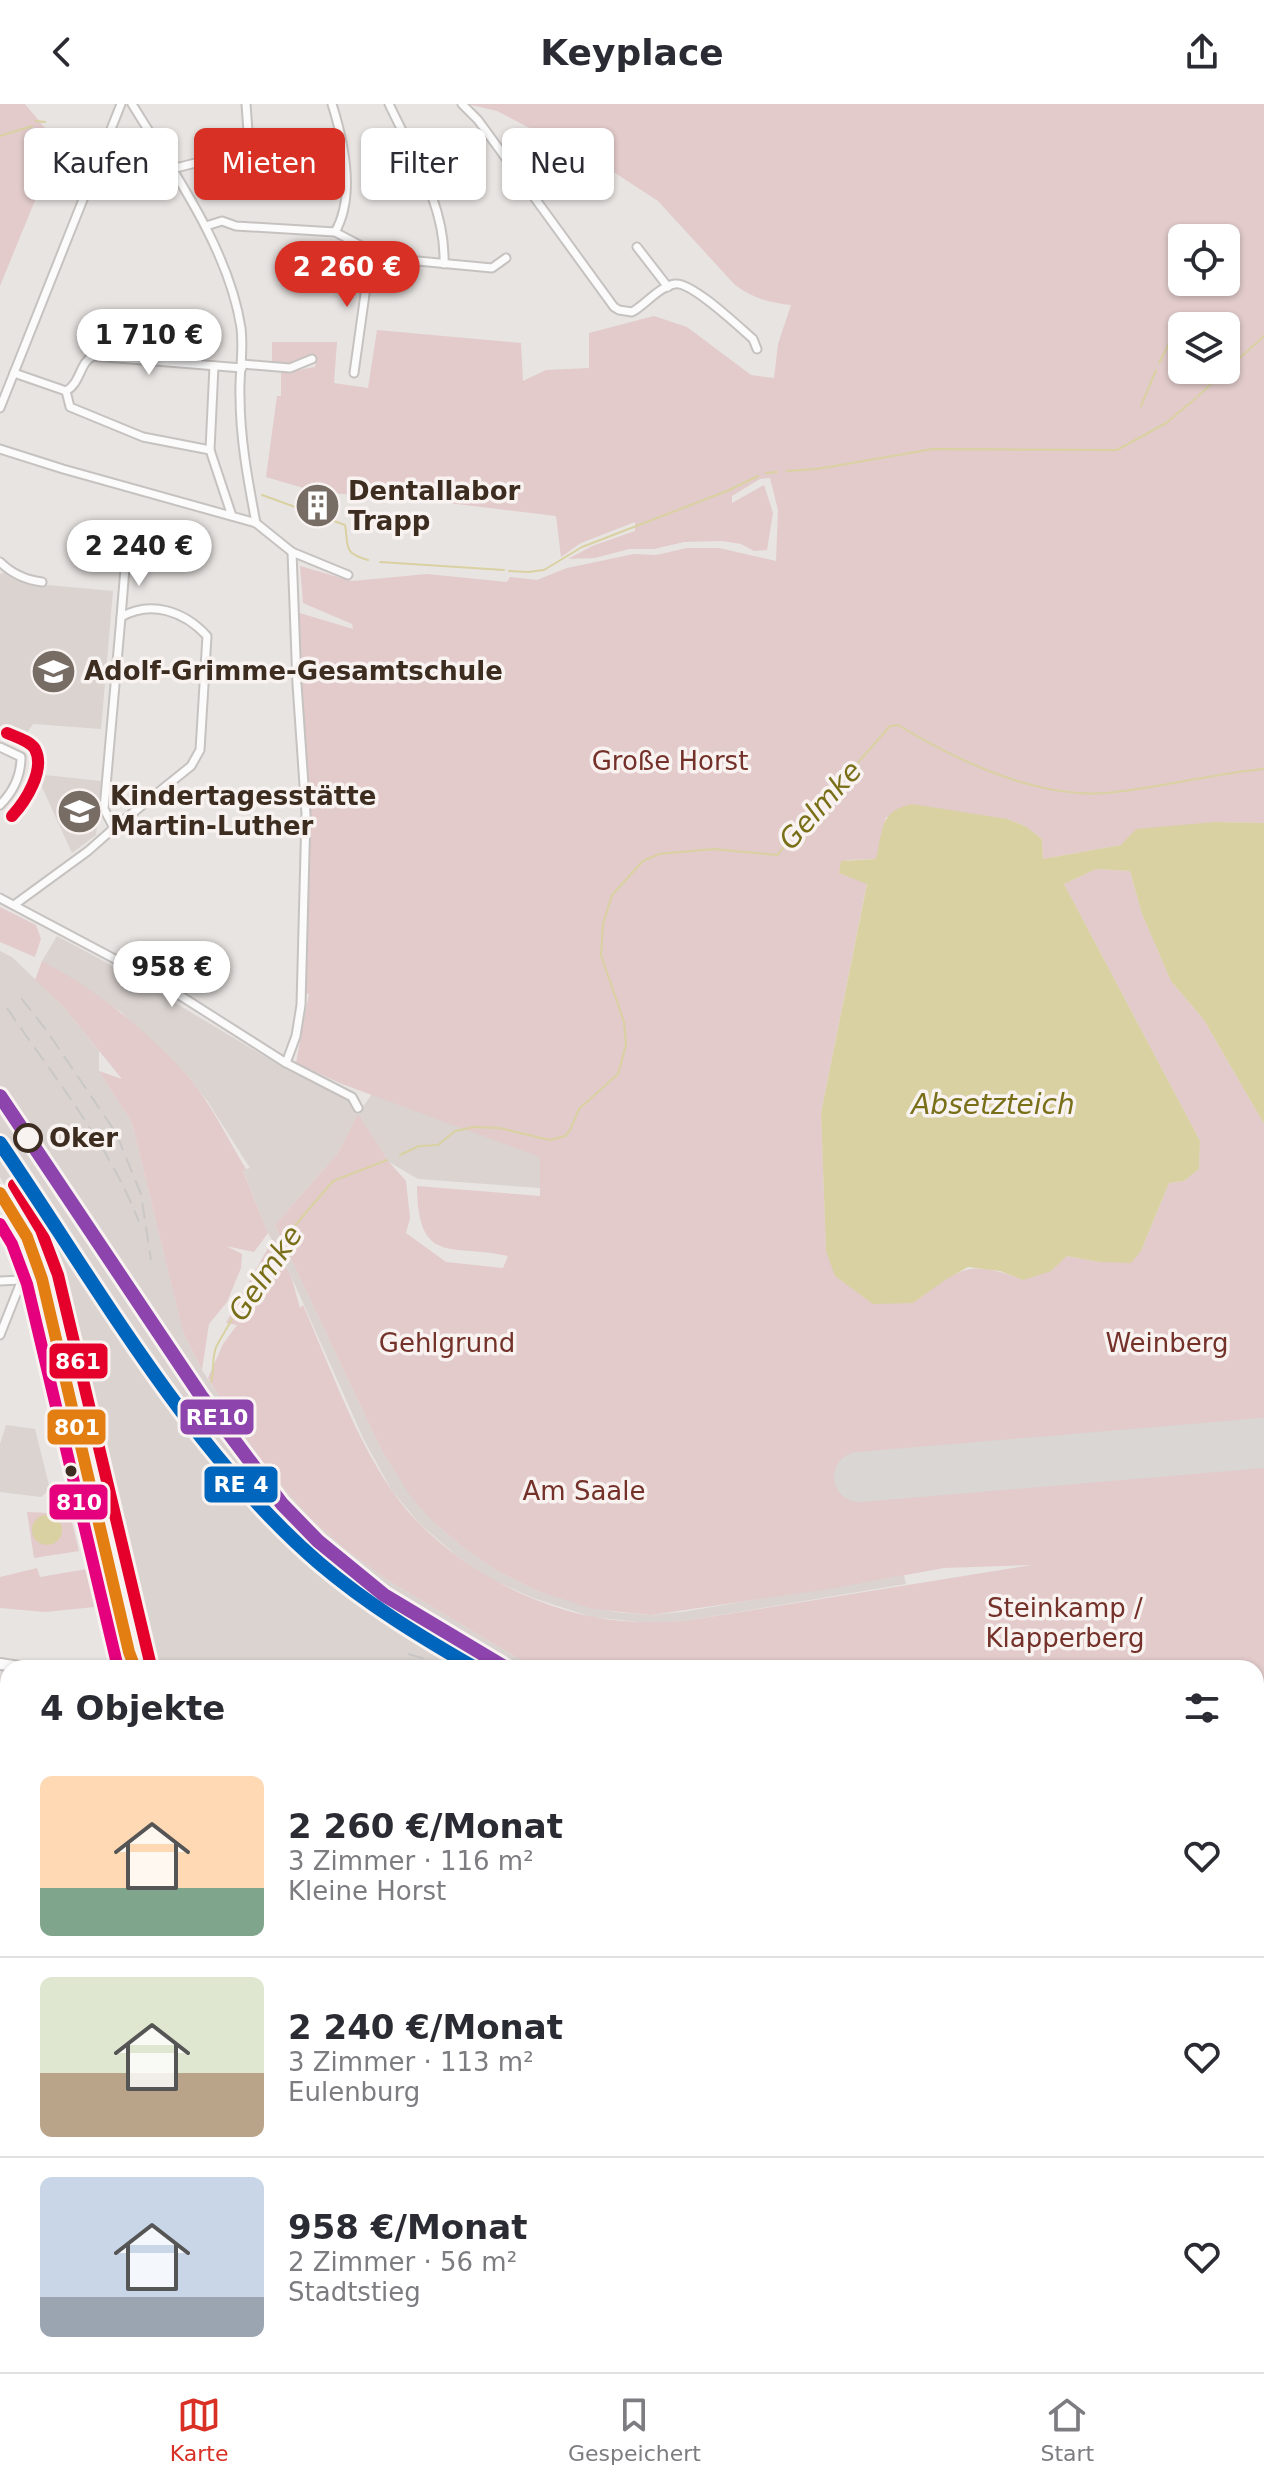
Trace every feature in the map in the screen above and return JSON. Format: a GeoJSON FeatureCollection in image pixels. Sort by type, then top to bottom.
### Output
{"type":"FeatureCollection","features":[{"type":"Feature","properties":{"kind":"main road"},"geometry":{"type":"LineString","coordinates":[[0,1193],[27,1237],[42,1279],[132,1660]]}},
{"type":"Feature","properties":{"kind":"street"},"geometry":{"type":"LineString","coordinates":[[0,408],[121,104]]}},
{"type":"Feature","properties":{"kind":"street"},"geometry":{"type":"LineString","coordinates":[[132,104],[147,128]]}},
{"type":"Feature","properties":{"kind":"street"},"geometry":{"type":"LineString","coordinates":[[246,104],[248,128]]}},
{"type":"Feature","properties":{"kind":"street"},"geometry":{"type":"LineString","coordinates":[[332,104],[340,128],[346,182],[345,207],[335,232]]}},
{"type":"Feature","properties":{"kind":"street"},"geometry":{"type":"LineString","coordinates":[[389,104],[437,208],[445,242],[444,264]]}},
{"type":"Feature","properties":{"kind":"street"},"geometry":{"type":"LineString","coordinates":[[462,104],[478,120],[614,307],[632,312],[668,287],[680,283],[692,289],[753,339],[757,349]]}},
{"type":"Feature","properties":{"kind":"street"},"geometry":{"type":"LineString","coordinates":[[178,179],[206,226],[241,325],[240,395],[246,472],[256,523]]}},
{"type":"Feature","properties":{"kind":"street"},"geometry":{"type":"LineString","coordinates":[[206,226],[222,221],[236,226],[335,232],[371,251],[407,260],[444,264],[492,268],[506,258]]}},
{"type":"Feature","properties":{"kind":"street"},"geometry":{"type":"LineString","coordinates":[[637,247],[668,287]]}},
{"type":"Feature","properties":{"kind":"street"},"geometry":{"type":"LineString","coordinates":[[354,373],[371,251]]}},
{"type":"Feature","properties":{"kind":"street"},"geometry":{"type":"LineString","coordinates":[[66,391],[77,383],[86,361],[93,356],[214,366],[290,368],[312,359]]}},
{"type":"Feature","properties":{"kind":"street"},"geometry":{"type":"LineString","coordinates":[[214,366],[210,450],[232,516]]}},
{"type":"Feature","properties":{"kind":"street"},"geometry":{"type":"LineString","coordinates":[[14,373],[66,391]]}},
{"type":"Feature","properties":{"kind":"street"},"geometry":{"type":"LineString","coordinates":[[66,391],[70,407],[143,437],[210,450]]}},
{"type":"Feature","properties":{"kind":"street"},"geometry":{"type":"LineString","coordinates":[[1,452],[256,523],[292,552],[348,575]]}},
{"type":"Feature","properties":{"kind":"street"},"geometry":{"type":"LineString","coordinates":[[286,1063],[296,1036],[301,1005],[306,814],[292,552]]}},
{"type":"Feature","properties":{"kind":"street"},"geometry":{"type":"LineString","coordinates":[[114,828],[104,809],[126,556]]}},
{"type":"Feature","properties":{"kind":"street"},"geometry":{"type":"LineString","coordinates":[[0,562],[27,580],[42,582]]}},
{"type":"Feature","properties":{"kind":"street"},"geometry":{"type":"LineString","coordinates":[[14,905],[88,851],[191,766],[200,750],[207,636],[196,624],[154,607],[136,609],[121,617]]}},
{"type":"Feature","properties":{"kind":"street"},"geometry":{"type":"LineString","coordinates":[[0,747],[21,757],[21,763],[13,790],[0,805]]}},
{"type":"Feature","properties":{"kind":"street"},"geometry":{"type":"LineString","coordinates":[[0,898],[162,984],[286,1063],[352,1097],[358,1108]]}},
{"type":"Feature","properties":{"kind":"street"},"geometry":{"type":"LineString","coordinates":[[0,1281],[42,1279]]}},
{"type":"Feature","properties":{"kind":"street"},"geometry":{"type":"LineString","coordinates":[[0,1335],[21,1282]]}},
{"type":"Feature","properties":{"kind":"shaded area","name":"Adolf-Grimme-Gesamtschule"},"geometry":{"type":"Polygon","coordinates":[[[5,572],[26,583],[113,591],[101,729],[33,724],[17,747],[0,739],[0,574],[5,572]]]}},
{"type":"Feature","properties":{"kind":"shaded area"},"geometry":{"type":"Polygon","coordinates":[[[36,774],[101,781],[96,835],[72,853],[36,774]]]}},
{"type":"Feature","properties":{"kind":"shaded area"},"geometry":{"type":"Polygon","coordinates":[[[57,936],[122,971],[289,1071],[348,1099],[358,1114],[372,1094],[540,1156],[540,1188],[418,1179],[389,1162],[358,1115],[338,1153],[275,1225],[381,1449],[430,1519],[464,1548],[499,1572],[537,1591],[593,1608],[651,1615],[904,1575],[906,1584],[684,1621],[648,1623],[592,1617],[533,1598],[491,1579],[457,1556],[421,1525],[392,1491],[364,1440],[291,1276],[268,1233],[243,1170],[250,1168],[208,1102],[188,1076],[121,1012],[42,961],[57,936]]]}},
{"type":"Feature","properties":{"kind":"shaded area"},"geometry":{"type":"Polygon","coordinates":[[[0,951],[12,957],[61,1004],[99,1051],[99,1071],[132,1123],[183,1332],[202,1370],[270,1473],[312,1520],[345,1549],[386,1579],[521,1660],[145,1660],[49,1267],[38,1238],[0,1177],[0,1150],[16,1164],[20,1161],[0,1134],[0,951]]]}},
{"type":"Feature","properties":{"kind":"shaded area"},"geometry":{"type":"Polygon","coordinates":[[[6,1425],[35,1429],[50,1489],[41,1497],[0,1492],[0,1444],[6,1425]]]}},
{"type":"Feature","properties":{"kind":"green space"},"geometry":{"type":"Polygon","coordinates":[[[0,104],[25,104],[45,128],[24,128],[24,200],[35,200],[0,286],[0,104]]]}},
{"type":"Feature","properties":{"kind":"green space"},"geometry":{"type":"Polygon","coordinates":[[[467,104],[1264,104],[1264,823],[1215,822],[1121,845],[1043,859],[1042,839],[1025,826],[1007,819],[886,817],[877,859],[847,860],[839,873],[867,883],[821,1113],[826,1251],[913,1303],[964,1270],[989,1270],[1023,1280],[1051,1270],[1067,1256],[1099,1262],[1141,1251],[1169,1183],[1184,1181],[1199,1169],[1200,1141],[1064,884],[1096,869],[1130,871],[1142,914],[1171,981],[1204,1020],[1264,1124],[1264,1660],[521,1660],[386,1579],[312,1520],[270,1473],[208,1378],[223,1344],[237,1325],[226,1323],[272,1241],[291,1276],[300,1308],[303,1305],[354,1424],[392,1491],[410,1514],[455,1555],[509,1588],[537,1600],[605,1619],[684,1621],[1032,1565],[944,1568],[823,1590],[651,1615],[593,1609],[537,1591],[499,1572],[464,1548],[430,1519],[409,1494],[381,1449],[275,1225],[338,1153],[358,1114],[389,1162],[406,1181],[410,1218],[406,1233],[446,1262],[503,1268],[508,1256],[454,1249],[431,1240],[419,1212],[417,1186],[540,1196],[540,1157],[342,1084],[296,1063],[309,994],[302,993],[306,814],[293,611],[353,629],[352,624],[303,603],[300,566],[352,581],[427,574],[507,582],[510,577],[537,580],[567,568],[634,554],[656,555],[687,548],[719,548],[776,561],[778,510],[770,478],[760,479],[732,496],[732,503],[764,485],[773,513],[767,550],[754,551],[741,544],[722,541],[684,542],[654,549],[629,549],[595,558],[568,559],[592,546],[635,531],[635,522],[581,543],[561,557],[556,516],[432,501],[317,492],[266,477],[277,396],[281,396],[281,373],[315,367],[317,357],[311,356],[289,365],[272,364],[272,342],[337,342],[334,383],[368,388],[377,330],[521,343],[523,381],[546,370],[589,368],[589,333],[654,316],[687,327],[751,375],[774,378],[778,344],[791,305],[762,299],[735,285],[658,201],[614,172],[614,128],[530,128],[497,111],[467,104]]]}},
{"type":"Feature","properties":{"kind":"green space"},"geometry":{"type":"Polygon","coordinates":[[[0,907],[36,925],[41,939],[35,957],[0,942],[0,907]]]}},
{"type":"Feature","properties":{"kind":"green space"},"geometry":{"type":"Polygon","coordinates":[[[42,961],[101,998],[171,1058],[204,1097],[246,1169],[243,1171],[268,1233],[254,1252],[226,1246],[242,1254],[241,1268],[227,1302],[209,1324],[202,1370],[183,1332],[132,1123],[99,1071],[122,1079],[61,1004],[35,980],[42,961]]]}},
{"type":"Feature","properties":{"kind":"green space"},"geometry":{"type":"Polygon","coordinates":[[[69,1510],[79,1551],[34,1558],[27,1512],[69,1510]]]}},
{"type":"Feature","properties":{"kind":"green space"},"geometry":{"type":"Polygon","coordinates":[[[102,1559],[116,1622],[107,1623],[104,1606],[45,1612],[0,1608],[0,1577],[37,1568],[40,1577],[99,1567],[97,1560],[102,1559]]]}},
{"type":"Feature","properties":{"kind":"water","name":"Absetzteich"},"geometry":{"type":"Polygon","coordinates":[[[912,804],[1007,819],[1025,826],[1042,839],[1043,859],[1121,845],[1136,829],[1215,822],[1264,823],[1264,1124],[1204,1020],[1171,981],[1142,914],[1130,871],[1096,869],[1064,884],[1200,1141],[1199,1169],[1184,1181],[1169,1183],[1141,1251],[1131,1263],[1099,1262],[1067,1256],[1051,1271],[1023,1280],[1000,1271],[968,1267],[913,1303],[873,1304],[835,1276],[826,1251],[821,1113],[867,884],[839,873],[841,861],[876,859],[884,823],[893,811],[912,804]]]}},
{"type":"Feature","properties":{"kind":"water"},"geometry":{"type":"Polygon","coordinates":[[[47,1515],[58,1519],[62,1530],[58,1541],[47,1545],[36,1541],[32,1530],[36,1519],[47,1515]]]}},
{"type":"Feature","properties":{"kind":"waterway"},"geometry":{"type":"LineString","coordinates":[[36,121],[45,122]]}},
{"type":"Feature","properties":{"kind":"waterway"},"geometry":{"type":"LineString","coordinates":[[0,136],[32,126]]}},
{"type":"Feature","properties":{"kind":"waterway"},"geometry":{"type":"LineString","coordinates":[[1198,396],[1264,336]]}},
{"type":"Feature","properties":{"kind":"waterway"},"geometry":{"type":"LineString","coordinates":[[1159,363],[1168,345]]}},
{"type":"Feature","properties":{"kind":"waterway"},"geometry":{"type":"LineString","coordinates":[[1141,406],[1156,370]]}},
{"type":"Feature","properties":{"kind":"waterway"},"geometry":{"type":"LineString","coordinates":[[787,471],[817,469],[933,449],[1117,450],[1166,423],[1196,398]]}},
{"type":"Feature","properties":{"kind":"waterway"},"geometry":{"type":"LineString","coordinates":[[766,473],[777,472]]}},
{"type":"Feature","properties":{"kind":"waterway"},"geometry":{"type":"LineString","coordinates":[[509,571],[544,570],[582,547],[758,476]]}},
{"type":"Feature","properties":{"kind":"waterway"},"geometry":{"type":"LineString","coordinates":[[262,495],[345,525],[348,548],[354,555],[368,560]]}},
{"type":"Feature","properties":{"kind":"waterway"},"geometry":{"type":"LineString","coordinates":[[380,562],[504,570]]}},
{"type":"Feature","properties":{"kind":"waterway","name":"Gelmke"},"geometry":{"type":"LineString","coordinates":[[400,1155],[419,1146],[438,1145],[455,1131],[474,1127],[499,1128],[550,1140],[565,1136],[579,1109],[618,1074],[626,1045],[624,1022],[601,955],[603,924],[612,895],[643,861],[659,854],[714,849],[777,855],[890,726],[898,725],[945,751],[998,774],[1025,783],[1079,793],[1126,791],[1264,769]]}},
{"type":"Feature","properties":{"kind":"waterway","name":"Gelmke"},"geometry":{"type":"LineString","coordinates":[[211,1382],[217,1345],[268,1257],[333,1181],[387,1160]]}},
{"type":"Feature","properties":{"kind":"runway"},"geometry":{"type":"LineString","coordinates":[[859,1477],[1264,1443]]}},
{"type":"Feature","properties":{"kind":"railway"},"geometry":{"type":"LineString","coordinates":[[21,998],[116,1133],[141,1194],[151,1260]]}},
{"type":"Feature","properties":{"kind":"railway"},"geometry":{"type":"LineString","coordinates":[[7,1008],[96,1138],[127,1193],[139,1222]]}},
{"type":"Feature","properties":{"kind":"railway"},"geometry":{"type":"LineString","coordinates":[[282,1514],[365,1599],[410,1635],[448,1660]]}},
{"type":"Feature","properties":{"kind":"railway"},"geometry":{"type":"LineString","coordinates":[[296,1552],[333,1584]]}},
{"type":"Feature","properties":{"kind":"railway"},"geometry":{"type":"LineString","coordinates":[[408,1654],[429,1660]]}},
{"type":"Feature","properties":{"kind":"transit line","name":"861"},"geometry":{"type":"LineString","coordinates":[[7,733],[30,744],[38,757],[36,776],[23,803],[12,816]]}},
{"type":"Feature","properties":{"kind":"transit line","name":"RE10"},"geometry":{"type":"LineString","coordinates":[[0,1096],[201,1396],[282,1504],[318,1541],[384,1595],[493,1660]]}},
{"type":"Feature","properties":{"kind":"transit line"},"geometry":{"type":"LineString","coordinates":[[0,1143],[147,1364],[229,1471],[272,1519],[319,1563],[375,1606],[462,1660]]}},
{"type":"Feature","properties":{"kind":"transit line","name":"861"},"geometry":{"type":"LineString","coordinates":[[14,1185],[41,1230],[58,1275],[150,1660]]}},
{"type":"Feature","properties":{"kind":"transit line","name":"801"},"geometry":{"type":"LineString","coordinates":[[0,1193],[27,1237],[42,1279],[132,1660]]}},
{"type":"Feature","properties":{"kind":"transit line","name":"810"},"geometry":{"type":"LineString","coordinates":[[0,1224],[12,1244],[27,1284],[116,1660]]}},
{"type":"Feature","properties":{"kind":"place","name":"Dentallabor Trapp"},"geometry":{"type":"Point","coordinates":[317,506]}},
{"type":"Feature","properties":{"kind":"place","name":"Adolf-Grimme-Gesamtschule"},"geometry":{"type":"Point","coordinates":[53,671]}},
{"type":"Feature","properties":{"kind":"place","name":"Kindertagesstätte Martin-Luther"},"geometry":{"type":"Point","coordinates":[79,811]}},
{"type":"Feature","properties":{"kind":"place","name":"Oker"},"geometry":{"type":"Point","coordinates":[28,1138]}},
{"type":"Feature","properties":{"kind":"park label","name":"Große Horst"},"geometry":{"type":"Point","coordinates":[670,761]}},
{"type":"Feature","properties":{"kind":"park label","name":"Gehlgrund"},"geometry":{"type":"Point","coordinates":[447,1343]}},
{"type":"Feature","properties":{"kind":"park label","name":"Weinberg"},"geometry":{"type":"Point","coordinates":[1167,1343]}},
{"type":"Feature","properties":{"kind":"park label","name":"Am Saale"},"geometry":{"type":"Point","coordinates":[584,1491]}},
{"type":"Feature","properties":{"kind":"park label","name":"Steinkamp / Klapperberg"},"geometry":{"type":"Point","coordinates":[1065,1623]}}]}
